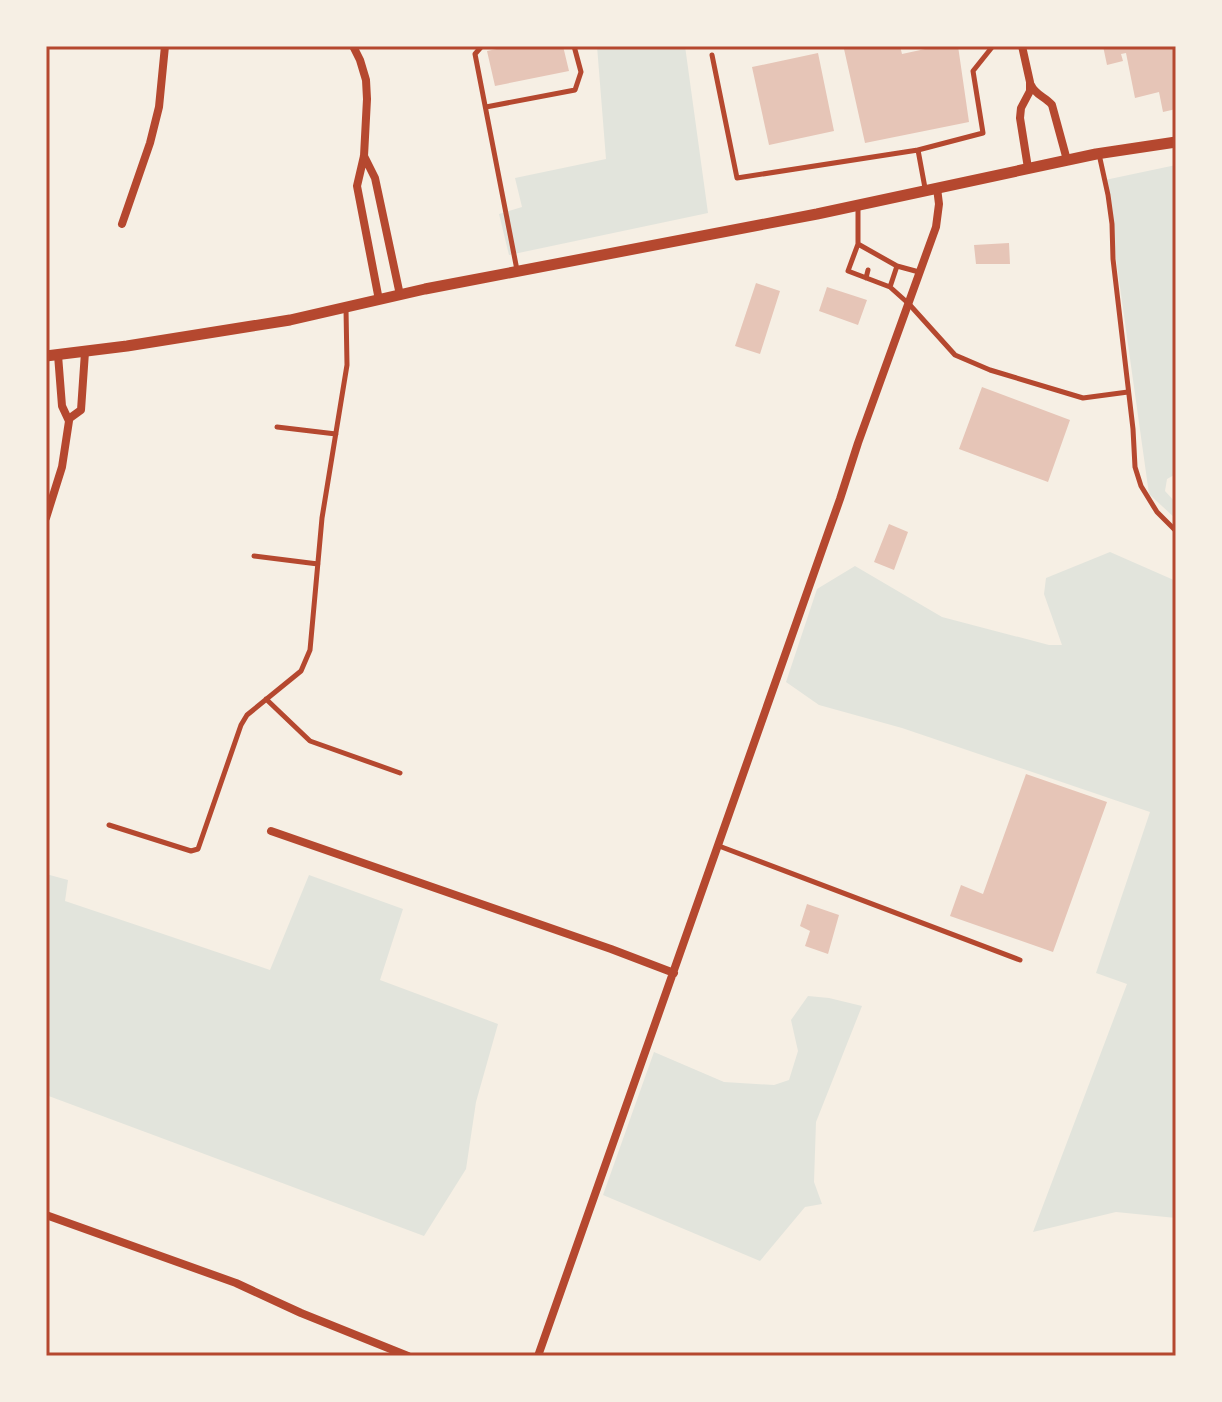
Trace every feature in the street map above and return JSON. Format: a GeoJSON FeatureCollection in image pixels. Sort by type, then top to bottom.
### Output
{"type":"FeatureCollection","features":[{"type":"Feature","properties":{"kind":"street"},"geometry":{"type":"LineString","coordinates":[[122,224],[159,107],[165,46]]}},
{"type":"Feature","properties":{"kind":"street"},"geometry":{"type":"LineString","coordinates":[[353,46],[366,80],[367,99],[364,156],[357,186],[379,300]]}},
{"type":"Feature","properties":{"kind":"street"},"geometry":{"type":"LineString","coordinates":[[1022,46],[1033,90],[1052,105],[1067,160]]}},
{"type":"Feature","properties":{"kind":"street"},"geometry":{"type":"LineString","coordinates":[[1028,168],[1020,118],[1021,108],[1030,91],[1030,82]]}},
{"type":"Feature","properties":{"kind":"street"},"geometry":{"type":"LineString","coordinates":[[69,421],[62,406],[52,356],[290,320],[517,271],[932,190],[1099,153],[1176,142]]}},
{"type":"Feature","properties":{"kind":"street"},"geometry":{"type":"LineString","coordinates":[[364,156],[375,178],[400,295]]}},
{"type":"Feature","properties":{"kind":"street"},"geometry":{"type":"LineString","coordinates":[[538,1356],[920,273],[937,221],[939,204],[932,190]]}},
{"type":"Feature","properties":{"kind":"street"},"geometry":{"type":"LineString","coordinates":[[46,518],[62,467],[69,421],[81,410],[85,352]]}},
{"type":"Feature","properties":{"kind":"street"},"geometry":{"type":"LineString","coordinates":[[271,831],[674,973]]}},
{"type":"Feature","properties":{"kind":"street"},"geometry":{"type":"LineString","coordinates":[[46,1215],[236,1283],[408,1356]]}},
{"type":"Feature","properties":{"kind":"lane"},"geometry":{"type":"LineString","coordinates":[[482,46],[475,54],[517,271]]}},
{"type":"Feature","properties":{"kind":"lane"},"geometry":{"type":"LineString","coordinates":[[486,107],[575,90],[581,72],[574,46]]}},
{"type":"Feature","properties":{"kind":"lane"},"geometry":{"type":"LineString","coordinates":[[712,55],[737,178],[918,150],[983,133],[973,71],[993,46]]}},
{"type":"Feature","properties":{"kind":"lane"},"geometry":{"type":"LineString","coordinates":[[918,150],[932,190]]}},
{"type":"Feature","properties":{"kind":"lane"},"geometry":{"type":"LineString","coordinates":[[1099,153],[1112,224],[1135,467],[1141,486],[1157,512],[1176,531]]}},
{"type":"Feature","properties":{"kind":"lane"},"geometry":{"type":"LineString","coordinates":[[858,205],[858,244],[848,271],[890,287],[955,355],[990,370],[1083,398],[1128,392]]}},
{"type":"Feature","properties":{"kind":"lane"},"geometry":{"type":"LineString","coordinates":[[858,244],[872,255],[920,273]]}},
{"type":"Feature","properties":{"kind":"lane"},"geometry":{"type":"LineString","coordinates":[[890,287],[897,266]]}},
{"type":"Feature","properties":{"kind":"lane"},"geometry":{"type":"LineString","coordinates":[[866,278],[868,270]]}},
{"type":"Feature","properties":{"kind":"lane"},"geometry":{"type":"LineString","coordinates":[[109,825],[191,851],[198,849],[241,725],[247,715],[301,671],[307,661],[322,518],[347,365],[346,308]]}},
{"type":"Feature","properties":{"kind":"lane"},"geometry":{"type":"LineString","coordinates":[[277,427],[336,434]]}},
{"type":"Feature","properties":{"kind":"lane"},"geometry":{"type":"LineString","coordinates":[[254,556],[318,564]]}},
{"type":"Feature","properties":{"kind":"lane"},"geometry":{"type":"LineString","coordinates":[[266,699],[310,741],[400,773]]}},
{"type":"Feature","properties":{"kind":"lane"},"geometry":{"type":"LineString","coordinates":[[719,846],[1020,960]]}},
{"type":"Feature","properties":{"kind":"shaded area"},"geometry":{"type":"Polygon","coordinates":[[[597,46],[685,46],[708,213],[509,255],[499,214],[522,207],[515,178],[606,159],[597,46]]]}},
{"type":"Feature","properties":{"kind":"shaded area"},"geometry":{"type":"Polygon","coordinates":[[[1176,165],[1176,474],[1167,479],[1165,491],[1176,503],[1176,519],[1149,494],[1105,180],[1176,165]]]}},
{"type":"Feature","properties":{"kind":"shaded area"},"geometry":{"type":"Polygon","coordinates":[[[1110,552],[1176,581],[1176,1218],[1116,1212],[1033,1232],[1127,984],[1096,973],[1150,812],[902,728],[819,705],[786,682],[817,589],[855,566],[942,617],[1049,645],[1062,645],[1044,594],[1046,578],[1110,552]]]}},
{"type":"Feature","properties":{"kind":"shaded area"},"geometry":{"type":"Polygon","coordinates":[[[46,874],[68,880],[65,901],[270,970],[309,875],[403,909],[380,980],[498,1024],[476,1102],[466,1169],[424,1236],[46,1095],[46,874]]]}},
{"type":"Feature","properties":{"kind":"shaded area"},"geometry":{"type":"Polygon","coordinates":[[[808,996],[862,1006],[816,1122],[814,1182],[822,1204],[805,1207],[760,1261],[603,1195],[654,1052],[724,1082],[774,1085],[789,1080],[798,1051],[791,1020],[808,996]]]}},
{"type":"Feature","properties":{"kind":"building"},"geometry":{"type":"Polygon","coordinates":[[[511,46],[563,46],[569,71],[495,86],[487,51],[511,46]]]}},
{"type":"Feature","properties":{"kind":"building"},"geometry":{"type":"Polygon","coordinates":[[[900,46],[902,54],[939,46],[958,46],[969,122],[865,143],[844,49],[900,46]]]}},
{"type":"Feature","properties":{"kind":"building"},"geometry":{"type":"Polygon","coordinates":[[[1103,46],[1176,46],[1176,109],[1163,112],[1159,92],[1135,98],[1126,53],[1121,54],[1123,61],[1107,65],[1103,46]]]}},
{"type":"Feature","properties":{"kind":"building"},"geometry":{"type":"Polygon","coordinates":[[[818,53],[834,131],[769,145],[752,67],[818,53]]]}},
{"type":"Feature","properties":{"kind":"building"},"geometry":{"type":"Polygon","coordinates":[[[1009,243],[1010,264],[976,264],[974,245],[1009,243]]]}},
{"type":"Feature","properties":{"kind":"building"},"geometry":{"type":"Polygon","coordinates":[[[756,283],[780,291],[760,354],[735,346],[756,283]]]}},
{"type":"Feature","properties":{"kind":"building"},"geometry":{"type":"Polygon","coordinates":[[[827,287],[867,300],[858,325],[819,311],[827,287]]]}},
{"type":"Feature","properties":{"kind":"building"},"geometry":{"type":"Polygon","coordinates":[[[982,387],[1070,420],[1048,482],[959,449],[982,387]]]}},
{"type":"Feature","properties":{"kind":"building"},"geometry":{"type":"Polygon","coordinates":[[[889,524],[908,532],[894,570],[874,562],[889,524]]]}},
{"type":"Feature","properties":{"kind":"building"},"geometry":{"type":"Polygon","coordinates":[[[1026,774],[1107,802],[1053,952],[950,916],[961,885],[983,894],[1026,774]]]}},
{"type":"Feature","properties":{"kind":"building"},"geometry":{"type":"Polygon","coordinates":[[[807,904],[839,915],[828,954],[805,946],[810,931],[800,926],[807,904]]]}}]}
